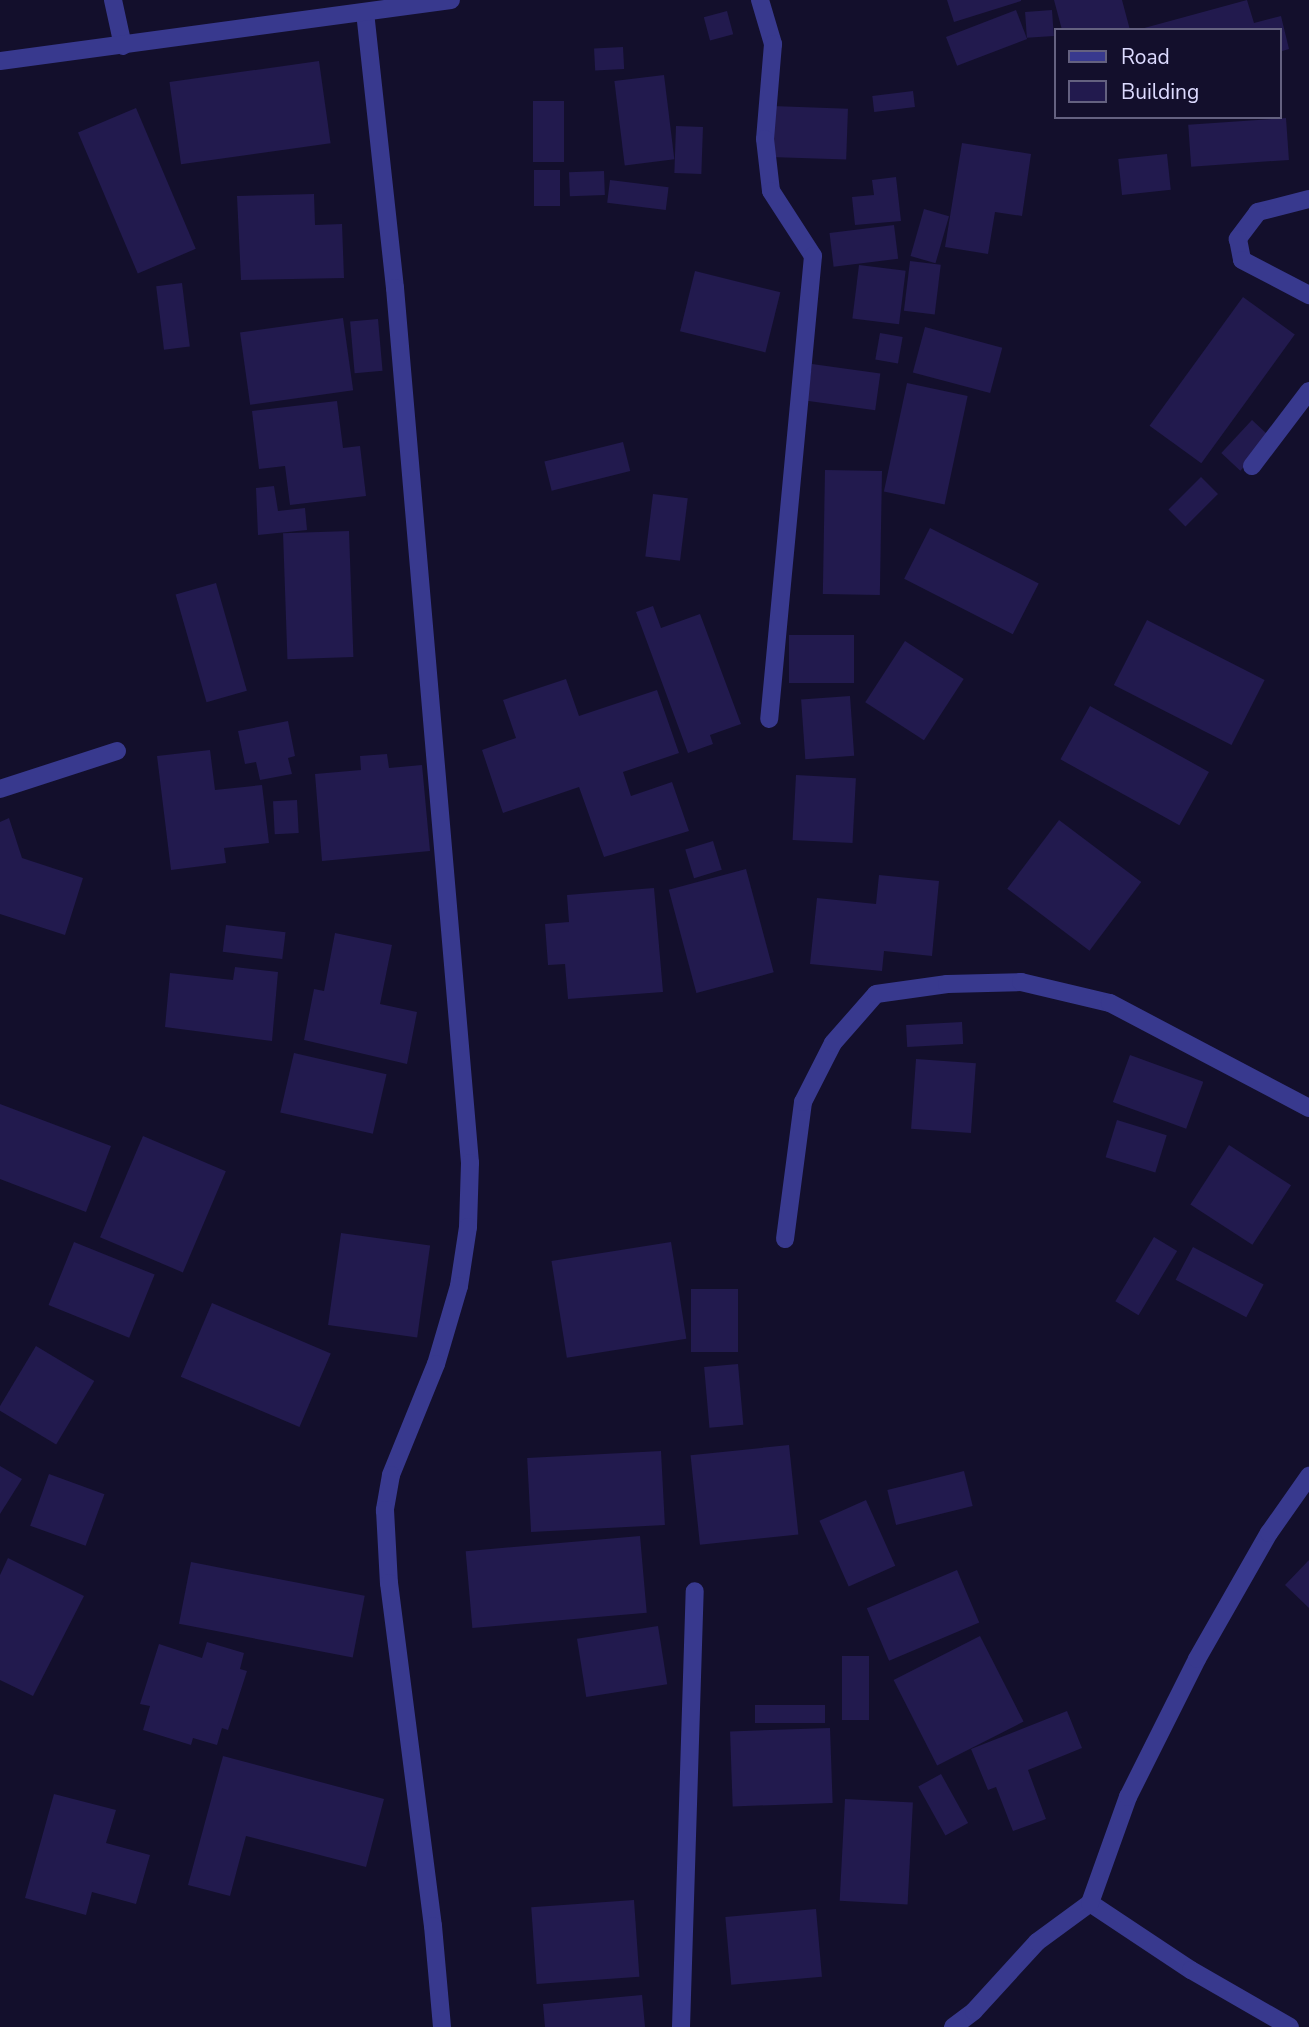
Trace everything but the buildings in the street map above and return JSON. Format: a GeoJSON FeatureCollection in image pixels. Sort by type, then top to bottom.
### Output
{"type":"FeatureCollection","features":[{"type":"Feature","properties":{"kind":"street"},"geometry":{"type":"LineString","coordinates":[[113,0],[123,46]]}},
{"type":"Feature","properties":{"kind":"street"},"geometry":{"type":"LineString","coordinates":[[0,61],[451,0]]}},
{"type":"Feature","properties":{"kind":"street"},"geometry":{"type":"LineString","coordinates":[[760,0],[772,44],[765,139],[771,191],[813,256],[769,719]]}},
{"type":"Feature","properties":{"kind":"street"},"geometry":{"type":"LineString","coordinates":[[365,12],[395,288],[470,1163],[468,1227],[459,1286],[436,1364],[391,1475],[385,1510],[389,1583],[433,1926],[442,2027]]}},
{"type":"Feature","properties":{"kind":"street"},"geometry":{"type":"LineString","coordinates":[[1309,199],[1258,212],[1238,239],[1242,260],[1309,295]]}},
{"type":"Feature","properties":{"kind":"street"},"geometry":{"type":"LineString","coordinates":[[1252,466],[1309,391]]}},
{"type":"Feature","properties":{"kind":"street"},"geometry":{"type":"LineString","coordinates":[[0,789],[117,751]]}},
{"type":"Feature","properties":{"kind":"street"},"geometry":{"type":"LineString","coordinates":[[785,1238],[803,1102],[833,1043],[876,994],[947,985],[1021,982],[1110,1003],[1309,1108]]}},
{"type":"Feature","properties":{"kind":"street"},"geometry":{"type":"LineString","coordinates":[[953,2027],[974,2011],[1037,1942],[1090,1903],[1128,1797],[1197,1659],[1269,1533],[1309,1476]]}},
{"type":"Feature","properties":{"kind":"street"},"geometry":{"type":"LineString","coordinates":[[681,2027],[695,1591]]}},
{"type":"Feature","properties":{"kind":"street"},"geometry":{"type":"LineString","coordinates":[[1090,1903],[1191,1970],[1290,2027]]}}]}
